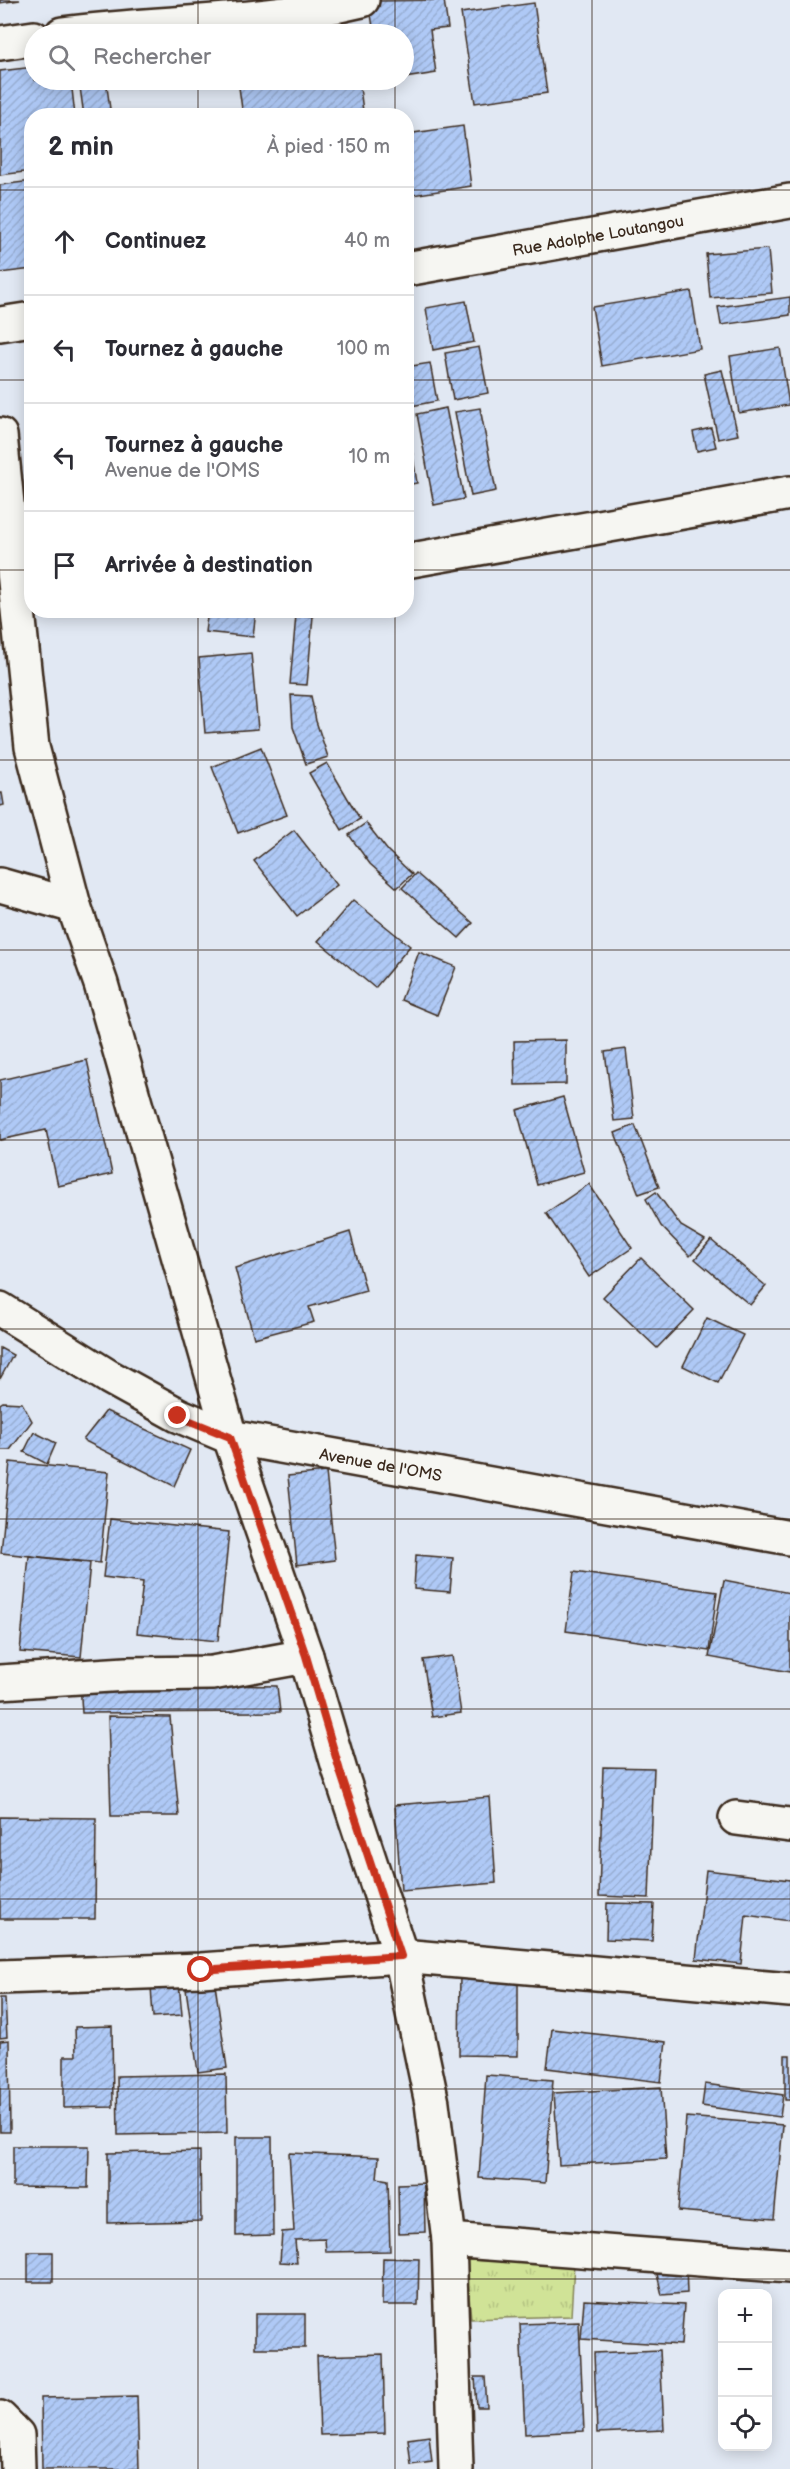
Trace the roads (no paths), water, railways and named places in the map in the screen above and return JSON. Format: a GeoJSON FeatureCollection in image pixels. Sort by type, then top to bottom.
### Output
{"type":"FeatureCollection","features":[{"type":"Feature","properties":{"kind":"street"},"geometry":{"type":"LineString","coordinates":[[148,24],[274,15],[362,0]]}},
{"type":"Feature","properties":{"kind":"street"},"geometry":{"type":"LineString","coordinates":[[0,43],[24,39]]}},
{"type":"Feature","properties":{"kind":"street","name":"Rue Adolphe Loutangou"},"geometry":{"type":"LineString","coordinates":[[414,268],[790,201]]}},
{"type":"Feature","properties":{"kind":"street"},"geometry":{"type":"LineString","coordinates":[[0,324],[24,320]]}},
{"type":"Feature","properties":{"kind":"street"},"geometry":{"type":"LineString","coordinates":[[0,435],[19,511],[24,602]]}},
{"type":"Feature","properties":{"kind":"street"},"geometry":{"type":"LineString","coordinates":[[414,560],[790,493]]}},
{"type":"Feature","properties":{"kind":"street"},"geometry":{"type":"LineString","coordinates":[[25,618],[32,747],[74,906],[101,984],[230,1437],[306,1656],[340,1771],[401,1956],[432,2103],[449,2240],[456,2469]]}},
{"type":"Feature","properties":{"kind":"street"},"geometry":{"type":"LineString","coordinates":[[0,885],[74,906]]}},
{"type":"Feature","properties":{"kind":"street","name":"Avenue de l'OMS"},"geometry":{"type":"LineString","coordinates":[[0,1309],[109,1377],[178,1416],[230,1437],[790,1538]]}},
{"type":"Feature","properties":{"kind":"street"},"geometry":{"type":"LineString","coordinates":[[0,1682],[126,1674],[212,1673],[306,1656]]}},
{"type":"Feature","properties":{"kind":"street"},"geometry":{"type":"LineString","coordinates":[[736,1818],[790,1825]]}},
{"type":"Feature","properties":{"kind":"street"},"geometry":{"type":"LineString","coordinates":[[0,1977],[201,1970],[401,1956],[790,1990]]}},
{"type":"Feature","properties":{"kind":"street"},"geometry":{"type":"LineString","coordinates":[[449,2240],[790,2266]]}},
{"type":"Feature","properties":{"kind":"street"},"geometry":{"type":"LineString","coordinates":[[0,2418],[17,2434],[18,2469]]}}]}
